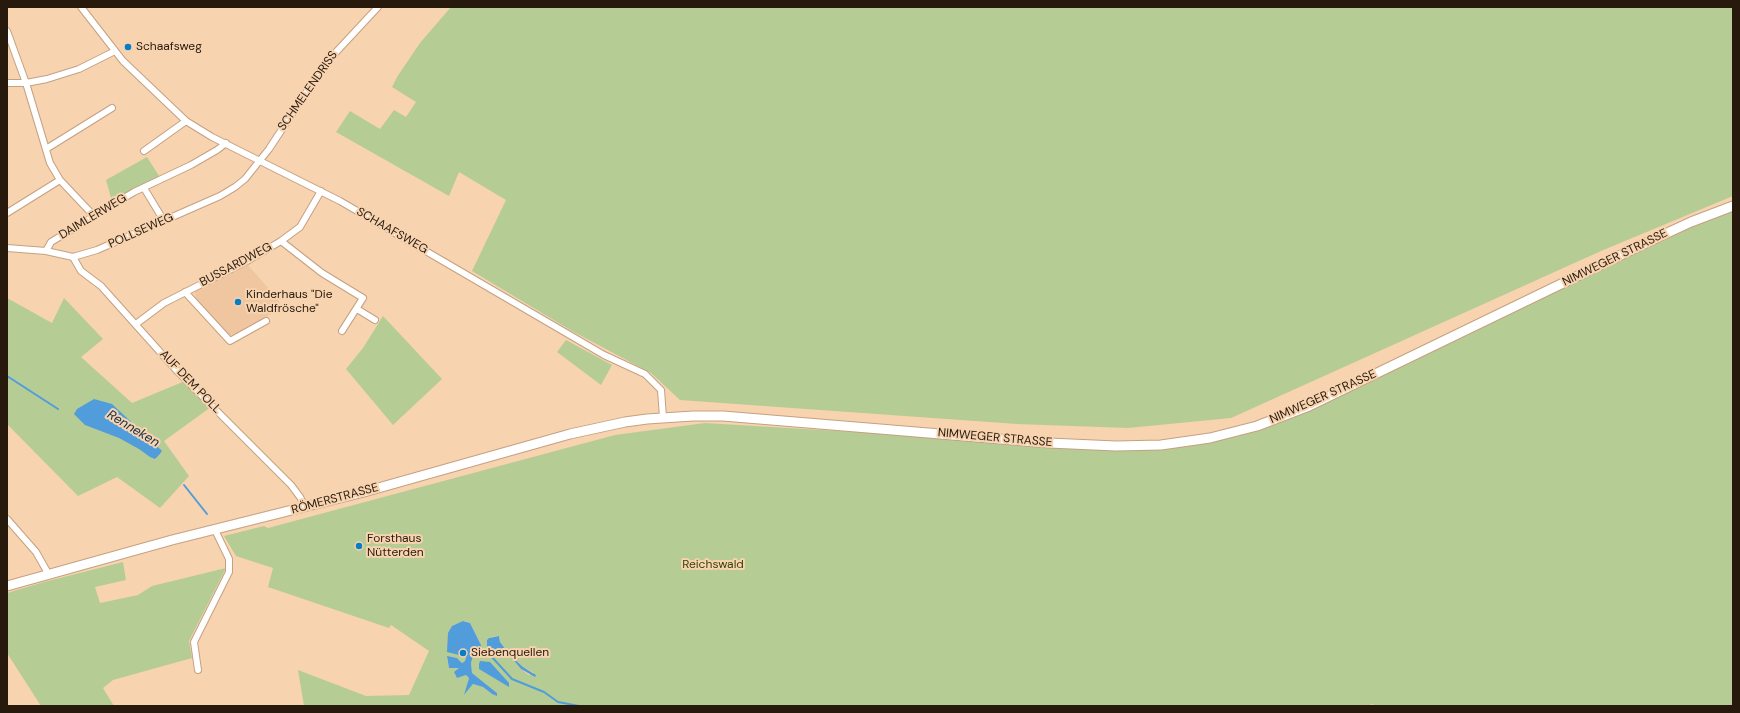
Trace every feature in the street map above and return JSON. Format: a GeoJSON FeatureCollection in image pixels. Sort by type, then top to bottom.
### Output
{"type":"FeatureCollection","features":[{"type":"Feature","properties":{"kind":"main road","name":"NIMWEGER STRASSE"},"geometry":{"type":"LineString","coordinates":[[663,417],[723,416],[1049,443],[1116,446],[1162,445],[1210,438],[1257,426],[1309,406],[1652,240],[1691,222],[1733,206]]}},
{"type":"Feature","properties":{"kind":"main road","name":"RÖMERSTRASSE"},"geometry":{"type":"LineString","coordinates":[[7,586],[576,433],[625,422],[663,417]]}},
{"type":"Feature","properties":{"kind":"street","name":"SCHAAFSWEG"},"geometry":{"type":"LineString","coordinates":[[81,7],[123,60],[186,121],[202,132],[321,191],[388,228],[604,355],[645,374],[661,390],[663,417]]}},
{"type":"Feature","properties":{"kind":"street","name":"SCHMELENDRISS"},"geometry":{"type":"LineString","coordinates":[[258,161],[269,149],[325,64],[378,7]]}},
{"type":"Feature","properties":{"kind":"street"},"geometry":{"type":"LineString","coordinates":[[7,31],[26,83],[50,163],[60,180],[94,216]]}},
{"type":"Feature","properties":{"kind":"street"},"geometry":{"type":"LineString","coordinates":[[7,83],[26,83],[46,79],[79,69],[115,51]]}},
{"type":"Feature","properties":{"kind":"street"},"geometry":{"type":"LineString","coordinates":[[46,149],[112,108]]}},
{"type":"Feature","properties":{"kind":"street"},"geometry":{"type":"LineString","coordinates":[[144,152],[186,121]]}},
{"type":"Feature","properties":{"kind":"street","name":"DAIMLERWEG"},"geometry":{"type":"LineString","coordinates":[[46,251],[51,242],[94,216],[144,188],[191,165],[226,143]]}},
{"type":"Feature","properties":{"kind":"street","name":"POLLSEWEG"},"geometry":{"type":"LineString","coordinates":[[7,248],[46,251],[74,257],[97,250],[220,196],[235,187],[244,179],[258,161]]}},
{"type":"Feature","properties":{"kind":"street"},"geometry":{"type":"LineString","coordinates":[[7,213],[60,180]]}},
{"type":"Feature","properties":{"kind":"street"},"geometry":{"type":"LineString","coordinates":[[144,188],[164,221]]}},
{"type":"Feature","properties":{"kind":"street","name":"BUSSARDWEG"},"geometry":{"type":"LineString","coordinates":[[136,324],[164,302],[247,261],[281,242],[300,228],[321,191]]}},
{"type":"Feature","properties":{"kind":"street"},"geometry":{"type":"LineString","coordinates":[[281,242],[322,274],[363,298],[342,331]]}},
{"type":"Feature","properties":{"kind":"street","name":"AUF DEM POLL"},"geometry":{"type":"LineString","coordinates":[[74,257],[82,271],[101,286],[178,372],[291,485],[305,507]]}},
{"type":"Feature","properties":{"kind":"street"},"geometry":{"type":"LineString","coordinates":[[185,292],[230,341],[266,321]]}},
{"type":"Feature","properties":{"kind":"street"},"geometry":{"type":"LineString","coordinates":[[357,309],[374,320]]}},
{"type":"Feature","properties":{"kind":"street"},"geometry":{"type":"LineString","coordinates":[[7,519],[36,552],[48,574]]}},
{"type":"Feature","properties":{"kind":"street"},"geometry":{"type":"LineString","coordinates":[[198,670],[194,642],[229,572],[229,559],[215,530]]}},
{"type":"Feature","properties":{"kind":"shaded area","name":"Kinderhaus \"Die Waldfrösche\""},"geometry":{"type":"Polygon","coordinates":[[[247,264],[278,299],[280,304],[279,309],[239,334],[230,335],[223,330],[199,304],[195,293],[196,289],[247,264]]]}},
{"type":"Feature","properties":{"kind":"green space"},"geometry":{"type":"Polygon","coordinates":[[[451,7],[1733,7],[1733,196],[1601,251],[1231,418],[1128,428],[1017,424],[680,400],[651,373],[572,331],[472,271],[506,200],[459,172],[449,196],[336,132],[350,111],[380,129],[394,110],[406,117],[416,102],[392,87],[420,43],[451,7]]]}},
{"type":"Feature","properties":{"kind":"green space"},"geometry":{"type":"Polygon","coordinates":[[[147,157],[161,179],[113,205],[106,180],[147,157]]]}},
{"type":"Feature","properties":{"kind":"green space","name":"Reichswald"},"geometry":{"type":"Polygon","coordinates":[[[1733,209],[1733,706],[1374,706],[1373,704],[1366,706],[304,706],[298,670],[366,696],[409,695],[429,651],[391,625],[389,628],[268,587],[273,568],[236,556],[224,536],[264,526],[268,528],[615,435],[705,423],[1005,441],[1161,445],[1257,426],[1611,260],[1733,209]],[[465,621],[452,626],[461,654],[467,654],[465,661],[462,663],[457,658],[447,657],[449,668],[459,668],[455,673],[457,678],[466,675],[469,678],[465,694],[473,684],[483,687],[492,694],[497,693],[472,673],[471,663],[473,656],[476,653],[481,657],[491,656],[493,652],[499,651],[511,657],[521,669],[529,675],[534,673],[523,667],[510,655],[500,642],[500,638],[498,636],[491,637],[487,640],[487,652],[482,651],[481,645],[470,623],[465,621]]]}},
{"type":"Feature","properties":{"kind":"green space"},"geometry":{"type":"Polygon","coordinates":[[[7,298],[52,323],[64,298],[103,339],[81,357],[132,403],[185,381],[211,407],[164,441],[189,476],[160,508],[117,477],[78,496],[7,424],[7,298]]]}},
{"type":"Feature","properties":{"kind":"green space"},"geometry":{"type":"Polygon","coordinates":[[[383,316],[442,379],[393,425],[346,369],[363,348],[383,316]]]}},
{"type":"Feature","properties":{"kind":"green space"},"geometry":{"type":"Polygon","coordinates":[[[566,340],[612,365],[601,385],[557,352],[566,340]]]}},
{"type":"Feature","properties":{"kind":"green space"},"geometry":{"type":"Polygon","coordinates":[[[123,562],[126,580],[95,587],[100,603],[138,595],[152,586],[226,568],[189,641],[192,658],[113,680],[103,688],[114,706],[41,706],[7,653],[7,593],[123,562]]]}},
{"type":"Feature","properties":{"kind":"water"},"geometry":{"type":"Polygon","coordinates":[[[94,399],[112,404],[162,451],[159,455],[155,459],[150,457],[119,438],[85,425],[74,414],[77,409],[94,399]]]}},
{"type":"Feature","properties":{"kind":"water"},"geometry":{"type":"Polygon","coordinates":[[[463,621],[470,623],[481,645],[482,651],[487,652],[487,640],[489,638],[499,636],[500,642],[510,655],[523,667],[536,675],[535,677],[521,669],[511,657],[503,652],[496,651],[493,652],[491,656],[485,657],[481,657],[476,654],[473,656],[471,663],[472,673],[497,693],[497,696],[483,687],[473,684],[464,695],[469,678],[466,675],[457,678],[454,672],[459,668],[449,668],[447,656],[457,658],[462,663],[465,661],[467,654],[463,653],[459,655],[447,652],[448,633],[452,626],[463,621]]]}},
{"type":"Feature","properties":{"kind":"water"},"geometry":{"type":"Polygon","coordinates":[[[480,661],[490,662],[509,683],[509,687],[479,669],[480,661]]]}},
{"type":"Feature","properties":{"kind":"waterway","name":"Renneken"},"geometry":{"type":"LineString","coordinates":[[7,376],[58,409]]}},
{"type":"Feature","properties":{"kind":"waterway","name":"Renneken"},"geometry":{"type":"LineString","coordinates":[[184,485],[207,514]]}},
{"type":"Feature","properties":{"kind":"waterway"},"geometry":{"type":"LineString","coordinates":[[491,656],[512,679],[544,692],[558,702],[579,706]]}},
{"type":"Feature","properties":{"kind":"place","name":"Schaafsweg"},"geometry":{"type":"Point","coordinates":[128,47]}},
{"type":"Feature","properties":{"kind":"place","name":"Kinderhaus \"Die Waldfrösche\""},"geometry":{"type":"Point","coordinates":[238,302]}},
{"type":"Feature","properties":{"kind":"place","name":"Forsthaus Nütterden"},"geometry":{"type":"Point","coordinates":[359,546]}},
{"type":"Feature","properties":{"kind":"place","name":"Siebenquellen"},"geometry":{"type":"Point","coordinates":[463,653]}}]}
